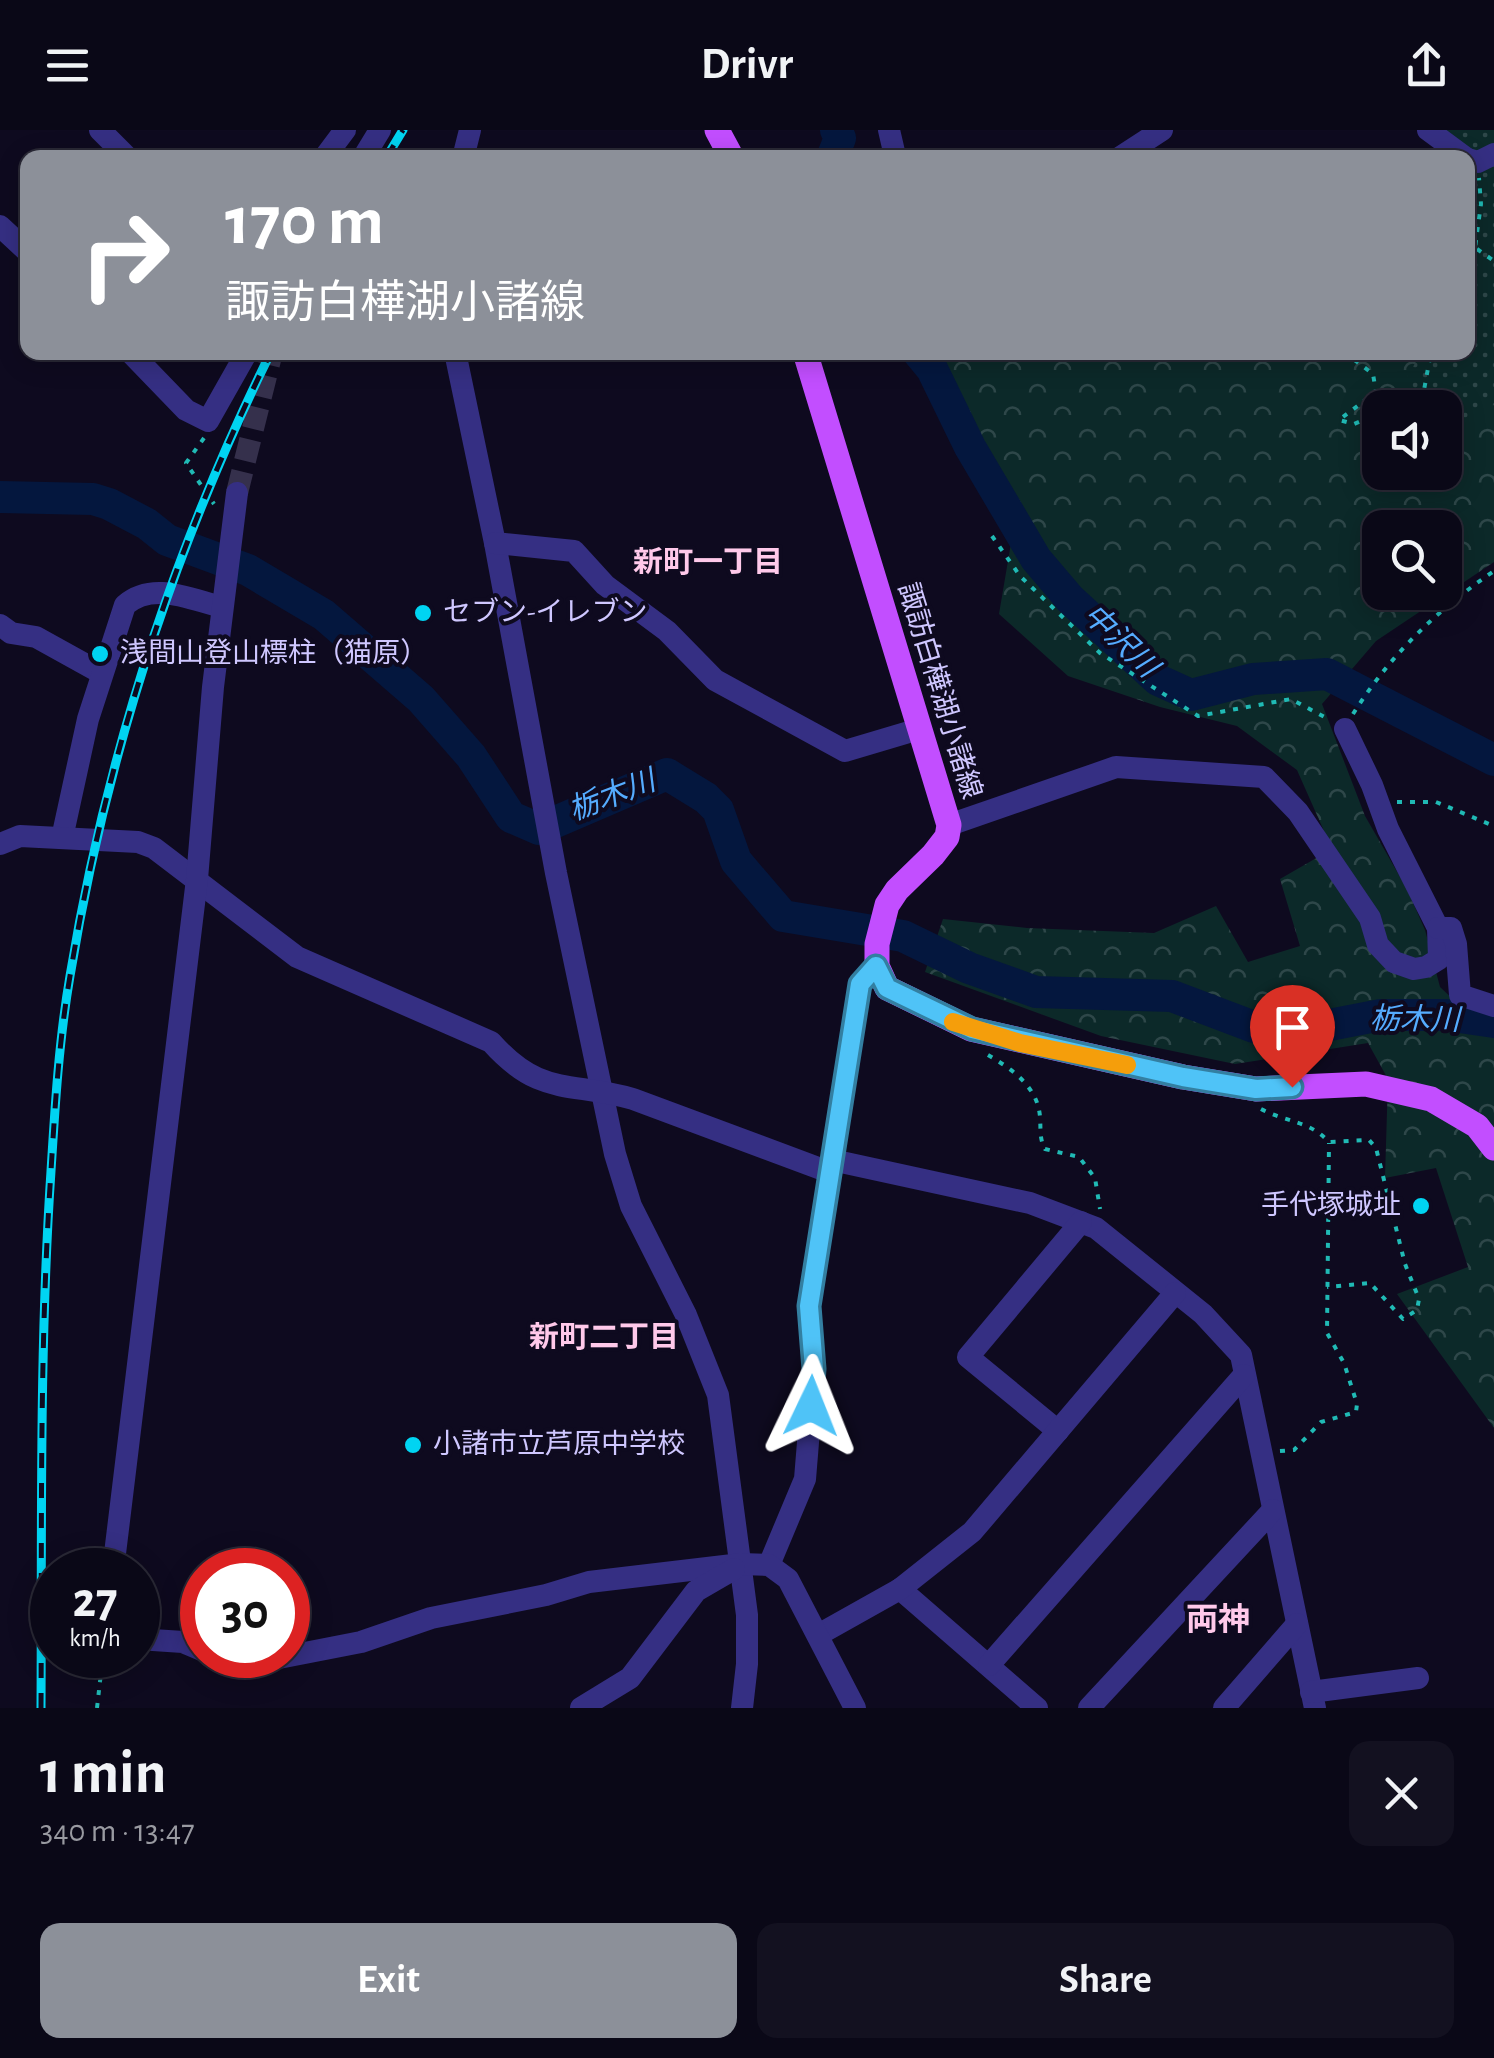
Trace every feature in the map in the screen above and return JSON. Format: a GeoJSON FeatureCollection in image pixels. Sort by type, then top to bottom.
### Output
{"type":"FeatureCollection","features":[{"type":"Feature","properties":{"kind":"main road","name":"諏訪白樺湖小諸線"},"geometry":{"type":"LineString","coordinates":[[807,360],[948,825],[946,837],[934,856],[886,905],[876,966]]}},
{"type":"Feature","properties":{"kind":"main road"},"geometry":{"type":"LineString","coordinates":[[876,966],[887,988],[972,1029],[1020,1043],[1245,1087],[1366,1084],[1431,1100],[1477,1126],[1494,1148]]}},
{"type":"Feature","properties":{"kind":"street"},"geometry":{"type":"LineString","coordinates":[[100,130],[120,150]]}},
{"type":"Feature","properties":{"kind":"street"},"geometry":{"type":"LineString","coordinates":[[1131,150],[1162,130]]}},
{"type":"Feature","properties":{"kind":"street"},"geometry":{"type":"LineString","coordinates":[[1428,130],[1462,150]]}},
{"type":"Feature","properties":{"kind":"street"},"geometry":{"type":"LineString","coordinates":[[0,226],[20,245]]}},
{"type":"Feature","properties":{"kind":"street"},"geometry":{"type":"LineString","coordinates":[[138,360],[186,410],[208,421],[242,360]]}},
{"type":"Feature","properties":{"kind":"street"},"geometry":{"type":"LineString","coordinates":[[458,360],[600,1090],[631,1206],[686,1315],[718,1396],[747,1615],[742,1708]]}},
{"type":"Feature","properties":{"kind":"street"},"geometry":{"type":"LineString","coordinates":[[116,1548],[197,879],[223,595],[237,494]]}},
{"type":"Feature","properties":{"kind":"street"},"geometry":{"type":"LineString","coordinates":[[496,543],[574,551],[605,585],[668,631],[715,680],[844,751],[919,728]]}},
{"type":"Feature","properties":{"kind":"street"},"geometry":{"type":"LineString","coordinates":[[62,838],[101,672],[125,605],[151,590],[223,595]]}},
{"type":"Feature","properties":{"kind":"street"},"geometry":{"type":"LineString","coordinates":[[0,624],[11,633],[36,637],[101,672]]}},
{"type":"Feature","properties":{"kind":"street"},"geometry":{"type":"LineString","coordinates":[[948,825],[1116,767],[1264,777],[1298,812],[1370,918],[1378,945],[1394,962],[1414,969],[1438,959],[1438,928],[1388,830],[1345,729]]}},
{"type":"Feature","properties":{"kind":"street"},"geometry":{"type":"LineString","coordinates":[[0,844],[20,836],[138,842],[154,848],[197,879],[297,957],[491,1042],[513,1066],[546,1084],[600,1090],[831,1166],[1030,1203],[1104,1234],[1202,1314],[1241,1356],[1313,1700],[1418,1678]]}},
{"type":"Feature","properties":{"kind":"street"},"geometry":{"type":"LineString","coordinates":[[1438,928],[1451,928],[1460,995],[1494,1006]]}},
{"type":"Feature","properties":{"kind":"street"},"geometry":{"type":"LineString","coordinates":[[769,1566],[805,1479],[814,1369],[809,1306],[860,984],[876,966]]}},
{"type":"Feature","properties":{"kind":"street"},"geometry":{"type":"LineString","coordinates":[[1058,1431],[968,1358],[1081,1222]]}},
{"type":"Feature","properties":{"kind":"street"},"geometry":{"type":"LineString","coordinates":[[818,1636],[900,1589],[972,1532],[1175,1293]]}},
{"type":"Feature","properties":{"kind":"street"},"geometry":{"type":"LineString","coordinates":[[989,1665],[1244,1375]]}},
{"type":"Feature","properties":{"kind":"street"},"geometry":{"type":"LineString","coordinates":[[1089,1708],[1273,1510]]}},
{"type":"Feature","properties":{"kind":"street"},"geometry":{"type":"LineString","coordinates":[[580,1708],[630,1678],[696,1592],[741,1564]]}},
{"type":"Feature","properties":{"kind":"street"},"geometry":{"type":"LineString","coordinates":[[310,1652],[361,1642],[431,1618],[546,1595],[589,1582],[741,1564],[769,1566],[788,1579],[855,1708]]}},
{"type":"Feature","properties":{"kind":"street"},"geometry":{"type":"LineString","coordinates":[[900,1589],[1037,1708]]}},
{"type":"Feature","properties":{"kind":"street"},"geometry":{"type":"LineString","coordinates":[[1224,1708],[1297,1624]]}},
{"type":"Feature","properties":{"kind":"path"},"geometry":{"type":"LineString","coordinates":[[1476,158],[1481,204],[1476,248],[1494,261]]}},
{"type":"Feature","properties":{"kind":"path"},"geometry":{"type":"LineString","coordinates":[[1355,360],[1373,374],[1376,390]]}},
{"type":"Feature","properties":{"kind":"path"},"geometry":{"type":"LineString","coordinates":[[1424,390],[1430,360]]}},
{"type":"Feature","properties":{"kind":"path"},"geometry":{"type":"LineString","coordinates":[[1362,403],[1339,420],[1354,424],[1362,420]]}},
{"type":"Feature","properties":{"kind":"path"},"geometry":{"type":"LineString","coordinates":[[208,421],[204,438],[186,463],[230,534]]}},
{"type":"Feature","properties":{"kind":"path"},"geometry":{"type":"LineString","coordinates":[[992,536],[1020,576],[1100,653],[1198,716],[1291,699],[1345,729],[1374,681],[1414,634],[1494,570]]}},
{"type":"Feature","properties":{"kind":"path"},"geometry":{"type":"LineString","coordinates":[[1372,785],[1396,802],[1436,802],[1494,826]]}},
{"type":"Feature","properties":{"kind":"path"},"geometry":{"type":"LineString","coordinates":[[972,1029],[982,1052],[1013,1070],[1034,1094],[1040,1111],[1040,1141],[1045,1149],[1079,1157],[1094,1178],[1104,1234]]}},
{"type":"Feature","properties":{"kind":"path"},"geometry":{"type":"LineString","coordinates":[[1245,1087],[1250,1104],[1277,1118],[1317,1128],[1329,1142],[1327,1333],[1344,1363],[1357,1404],[1356,1412],[1321,1422],[1294,1450],[1260,1452]]}},
{"type":"Feature","properties":{"kind":"path"},"geometry":{"type":"LineString","coordinates":[[1327,1288],[1370,1283],[1403,1319],[1418,1310],[1419,1299],[1405,1264],[1376,1148],[1369,1140],[1329,1142]]}},
{"type":"Feature","properties":{"kind":"path"},"geometry":{"type":"LineString","coordinates":[[97,1708],[100,1678]]}},
{"type":"Feature","properties":{"kind":"green space"},"geometry":{"type":"Polygon","coordinates":[[[1436,130],[1494,130],[1494,405],[1462,421],[1462,390],[1412,390],[1403,384],[1417,360],[1475,360],[1475,150],[1438,150],[1436,130]]]}},
{"type":"Feature","properties":{"kind":"green space"},"geometry":{"type":"Polygon","coordinates":[[[1494,130],[1494,562],[1462,583],[1462,510],[1362,510],[1362,610],[1422,610],[1376,641],[1322,704],[1365,816],[1407,889],[1425,930],[1440,987],[1494,1038],[1494,1428],[1397,1294],[1468,1267],[1436,1168],[1385,1178],[1388,1079],[1368,1043],[1235,1064],[1101,1036],[925,972],[943,919],[1027,928],[1154,933],[1216,906],[1248,962],[1300,946],[1280,879],[1332,849],[1297,770],[1237,726],[1160,707],[1068,676],[999,614],[1017,508],[945,368],[935,360],[1475,360],[1475,292],[1494,130]]]}},
{"type":"Feature","properties":{"kind":"waterway","name":"中沢川"},"geometry":{"type":"LineString","coordinates":[[835,150],[840,138],[836,130]]}},
{"type":"Feature","properties":{"kind":"waterway","name":"中沢川"},"geometry":{"type":"LineString","coordinates":[[925,360],[1036,559],[1070,599],[1158,680],[1191,695],[1253,679],[1327,674],[1494,760]]}},
{"type":"Feature","properties":{"kind":"waterway","name":"栃木川"},"geometry":{"type":"LineString","coordinates":[[0,497],[93,499],[109,504],[147,524],[167,540],[248,570],[324,615],[421,699],[471,756],[511,817],[539,829],[667,774],[718,810],[736,861],[783,916],[903,936],[969,968],[1036,992],[1172,996],[1254,1027],[1319,1027],[1381,1015],[1446,1015],[1494,1022]]}},
{"type":"Feature","properties":{"kind":"tunnel"},"geometry":{"type":"LineString","coordinates":[[237,493],[270,360]]}},
{"type":"Feature","properties":{"kind":"railway"},"geometry":{"type":"LineString","coordinates":[[391,150],[403,130]]}},
{"type":"Feature","properties":{"kind":"railway"},"geometry":{"type":"LineString","coordinates":[[41,1708],[47,1238],[58,1073],[70,976],[103,814],[147,656],[203,503],[267,360]]}},
{"type":"Feature","properties":{"kind":"slow traffic"},"geometry":{"type":"LineString","coordinates":[[953,1022],[1020,1043],[1127,1065]]}},
{"type":"Feature","properties":{"kind":"place","name":"セブン-イレブン"},"geometry":{"type":"Point","coordinates":[423,613]}},
{"type":"Feature","properties":{"kind":"place","name":"浅間山登山標柱（猫原）"},"geometry":{"type":"Point","coordinates":[100,654]}},
{"type":"Feature","properties":{"kind":"place","name":"手代塚城址"},"geometry":{"type":"Point","coordinates":[1421,1206]}},
{"type":"Feature","properties":{"kind":"place","name":"小諸市立芦原中学校"},"geometry":{"type":"Point","coordinates":[413,1445]}},
{"type":"Feature","properties":{"kind":"district","name":"新町一丁目"},"geometry":{"type":"Point","coordinates":[708,563]}},
{"type":"Feature","properties":{"kind":"district","name":"新町二丁目"},"geometry":{"type":"Point","coordinates":[604,1338]}},
{"type":"Feature","properties":{"kind":"district","name":"両神"},"geometry":{"type":"Point","coordinates":[1218,1620]}},
{"type":"Feature","properties":{"kind":"route"},"geometry":{"type":"LineString","coordinates":[[811,1406],[814,1369],[809,1306],[817,1244],[860,984],[876,966],[887,988],[972,1029],[1020,1043],[1256,1089],[1292,1087]]}}]}
